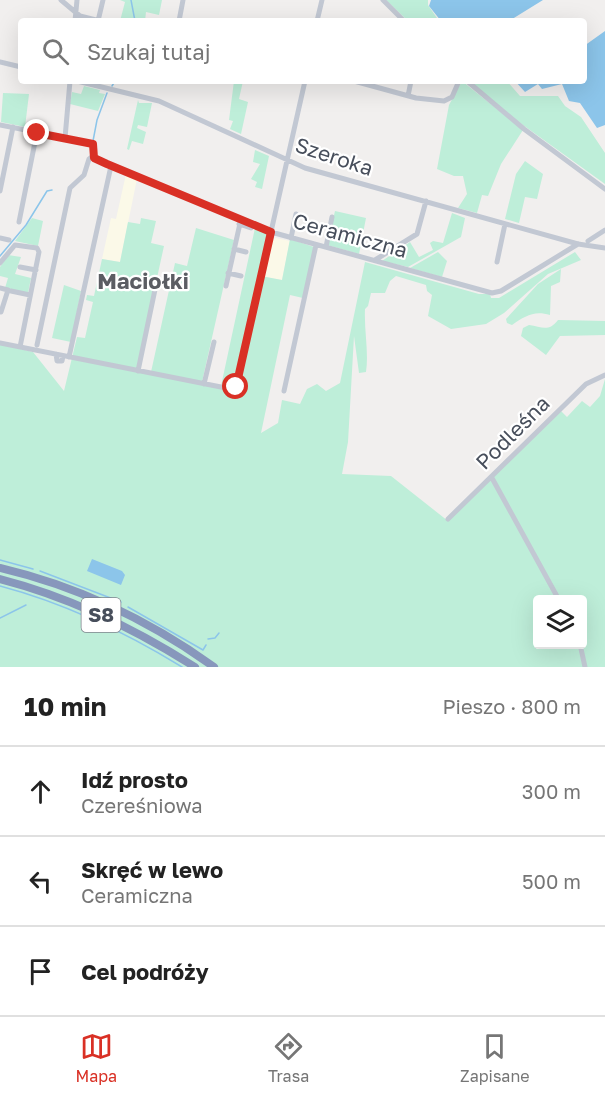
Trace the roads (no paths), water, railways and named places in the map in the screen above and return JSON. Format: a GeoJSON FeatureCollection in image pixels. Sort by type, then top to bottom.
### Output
{"type":"FeatureCollection","features":[{"type":"Feature","properties":{"kind":"highway","name":"S8"},"geometry":{"type":"LineString","coordinates":[[0,568],[23,574],[121,612],[175,641],[214,667]]}},
{"type":"Feature","properties":{"kind":"highway","name":"S8"},"geometry":{"type":"LineString","coordinates":[[0,579],[59,597],[111,619],[195,667]]}},
{"type":"Feature","properties":{"kind":"street"},"geometry":{"type":"LineString","coordinates":[[62,0],[76,13],[90,18]]}},
{"type":"Feature","properties":{"kind":"street"},"geometry":{"type":"LineString","coordinates":[[75,18],[76,0]]}},
{"type":"Feature","properties":{"kind":"street"},"geometry":{"type":"LineString","coordinates":[[100,18],[103,0]]}},
{"type":"Feature","properties":{"kind":"street"},"geometry":{"type":"LineString","coordinates":[[180,18],[183,0]]}},
{"type":"Feature","properties":{"kind":"street"},"geometry":{"type":"LineString","coordinates":[[318,18],[322,0]]}},
{"type":"Feature","properties":{"kind":"street"},"geometry":{"type":"LineString","coordinates":[[383,0],[401,18]]}},
{"type":"Feature","properties":{"kind":"street"},"geometry":{"type":"LineString","coordinates":[[0,62],[18,66]]}},
{"type":"Feature","properties":{"kind":"street"},"geometry":{"type":"LineString","coordinates":[[64,138],[70,84]]}},
{"type":"Feature","properties":{"kind":"street","name":"Szeroka"},"geometry":{"type":"LineString","coordinates":[[89,84],[165,104],[288,160],[505,224],[578,244],[587,243],[605,248]]}},
{"type":"Feature","properties":{"kind":"street"},"geometry":{"type":"LineString","coordinates":[[0,343],[204,384],[231,389],[236,387],[304,84]]}},
{"type":"Feature","properties":{"kind":"street"},"geometry":{"type":"LineString","coordinates":[[365,84],[408,96],[444,101],[452,97],[458,84]]}},
{"type":"Feature","properties":{"kind":"street"},"geometry":{"type":"LineString","coordinates":[[408,96],[410,84]]}},
{"type":"Feature","properties":{"kind":"street"},"geometry":{"type":"LineString","coordinates":[[471,84],[524,129],[605,189]]}},
{"type":"Feature","properties":{"kind":"street","name":"Ceramiczna"},"geometry":{"type":"LineString","coordinates":[[0,125],[93,144],[93,156],[111,166],[271,232],[492,293],[501,291],[578,244]]}},
{"type":"Feature","properties":{"kind":"street"},"geometry":{"type":"LineString","coordinates":[[0,191],[13,127]]}},
{"type":"Feature","properties":{"kind":"street"},"geometry":{"type":"LineString","coordinates":[[19,222],[38,132]]}},
{"type":"Feature","properties":{"kind":"street"},"geometry":{"type":"LineString","coordinates":[[37,345],[70,188],[84,175],[93,156]]}},
{"type":"Feature","properties":{"kind":"street"},"geometry":{"type":"LineString","coordinates":[[65,356],[111,166]]}},
{"type":"Feature","properties":{"kind":"street"},"geometry":{"type":"LineString","coordinates":[[375,260],[417,234],[426,201]]}},
{"type":"Feature","properties":{"kind":"street"},"geometry":{"type":"LineString","coordinates":[[291,238],[296,214]]}},
{"type":"Feature","properties":{"kind":"street"},"geometry":{"type":"LineString","coordinates":[[326,247],[332,217]]}},
{"type":"Feature","properties":{"kind":"street"},"geometry":{"type":"LineString","coordinates":[[65,356],[102,218]]}},
{"type":"Feature","properties":{"kind":"street"},"geometry":{"type":"LineString","coordinates":[[226,285],[240,221],[251,228]]}},
{"type":"Feature","properties":{"kind":"street"},"geometry":{"type":"LineString","coordinates":[[497,262],[505,224]]}},
{"type":"Feature","properties":{"kind":"street"},"geometry":{"type":"LineString","coordinates":[[587,243],[605,231]]}},
{"type":"Feature","properties":{"kind":"street"},"geometry":{"type":"LineString","coordinates":[[0,238],[9,240]]}},
{"type":"Feature","properties":{"kind":"street"},"geometry":{"type":"LineString","coordinates":[[0,262],[15,245],[37,248],[39,252],[20,347]]}},
{"type":"Feature","properties":{"kind":"street"},"geometry":{"type":"LineString","coordinates":[[284,391],[316,245]]}},
{"type":"Feature","properties":{"kind":"street"},"geometry":{"type":"LineString","coordinates":[[234,249],[246,252]]}},
{"type":"Feature","properties":{"kind":"street"},"geometry":{"type":"LineString","coordinates":[[20,267],[36,270]]}},
{"type":"Feature","properties":{"kind":"street"},"geometry":{"type":"LineString","coordinates":[[228,273],[240,276]]}},
{"type":"Feature","properties":{"kind":"street"},"geometry":{"type":"LineString","coordinates":[[138,371],[157,280]]}},
{"type":"Feature","properties":{"kind":"street"},"geometry":{"type":"LineString","coordinates":[[0,288],[8,290],[1,312]]}},
{"type":"Feature","properties":{"kind":"street"},"geometry":{"type":"LineString","coordinates":[[11,291],[30,295]]}},
{"type":"Feature","properties":{"kind":"street"},"geometry":{"type":"LineString","coordinates":[[204,384],[213,342]]}},
{"type":"Feature","properties":{"kind":"street","name":"Podleśna"},"geometry":{"type":"LineString","coordinates":[[448,519],[586,384],[605,375]]}},
{"type":"Feature","properties":{"kind":"street"},"geometry":{"type":"LineString","coordinates":[[492,478],[556,595]]}},
{"type":"Feature","properties":{"kind":"street"},"geometry":{"type":"LineString","coordinates":[[581,649],[585,667]]}},
{"type":"Feature","properties":{"kind":"water"},"geometry":{"type":"Polygon","coordinates":[[[431,0],[543,0],[514,18],[439,18],[429,6],[431,0]]]}},
{"type":"Feature","properties":{"kind":"water"},"geometry":{"type":"Polygon","coordinates":[[[605,31],[605,125],[597,128],[580,103],[569,101],[562,84],[587,84],[587,44],[605,31]]]}},
{"type":"Feature","properties":{"kind":"water"},"geometry":{"type":"Polygon","coordinates":[[[518,84],[538,84],[525,92],[518,84]]]}},
{"type":"Feature","properties":{"kind":"water"},"geometry":{"type":"Polygon","coordinates":[[[538,84],[562,84],[542,89],[538,84]]]}},
{"type":"Feature","properties":{"kind":"water"},"geometry":{"type":"Polygon","coordinates":[[[92,559],[122,571],[125,575],[121,585],[87,571],[92,559]]]}},
{"type":"Feature","properties":{"kind":"waterway"},"geometry":{"type":"LineString","coordinates":[[131,0],[134,18]]}},
{"type":"Feature","properties":{"kind":"waterway"},"geometry":{"type":"LineString","coordinates":[[93,141],[97,120],[107,93]]}},
{"type":"Feature","properties":{"kind":"waterway"},"geometry":{"type":"LineString","coordinates":[[0,256],[26,225],[47,191],[52,190]]}},
{"type":"Feature","properties":{"kind":"waterway"},"geometry":{"type":"LineString","coordinates":[[0,560],[33,569]]}},
{"type":"Feature","properties":{"kind":"waterway"},"geometry":{"type":"LineString","coordinates":[[40,571],[121,602]]}},
{"type":"Feature","properties":{"kind":"waterway"},"geometry":{"type":"LineString","coordinates":[[0,586],[47,601],[94,620],[182,667]]}},
{"type":"Feature","properties":{"kind":"waterway"},"geometry":{"type":"LineString","coordinates":[[0,618],[26,605]]}},
{"type":"Feature","properties":{"kind":"waterway"},"geometry":{"type":"LineString","coordinates":[[128,607],[203,650],[206,645]]}},
{"type":"Feature","properties":{"kind":"waterway"},"geometry":{"type":"LineString","coordinates":[[208,639],[215,638],[219,633]]}},
{"type":"Feature","properties":{"kind":"district","name":"Maciołki"},"geometry":{"type":"Point","coordinates":[143,281]}}]}
